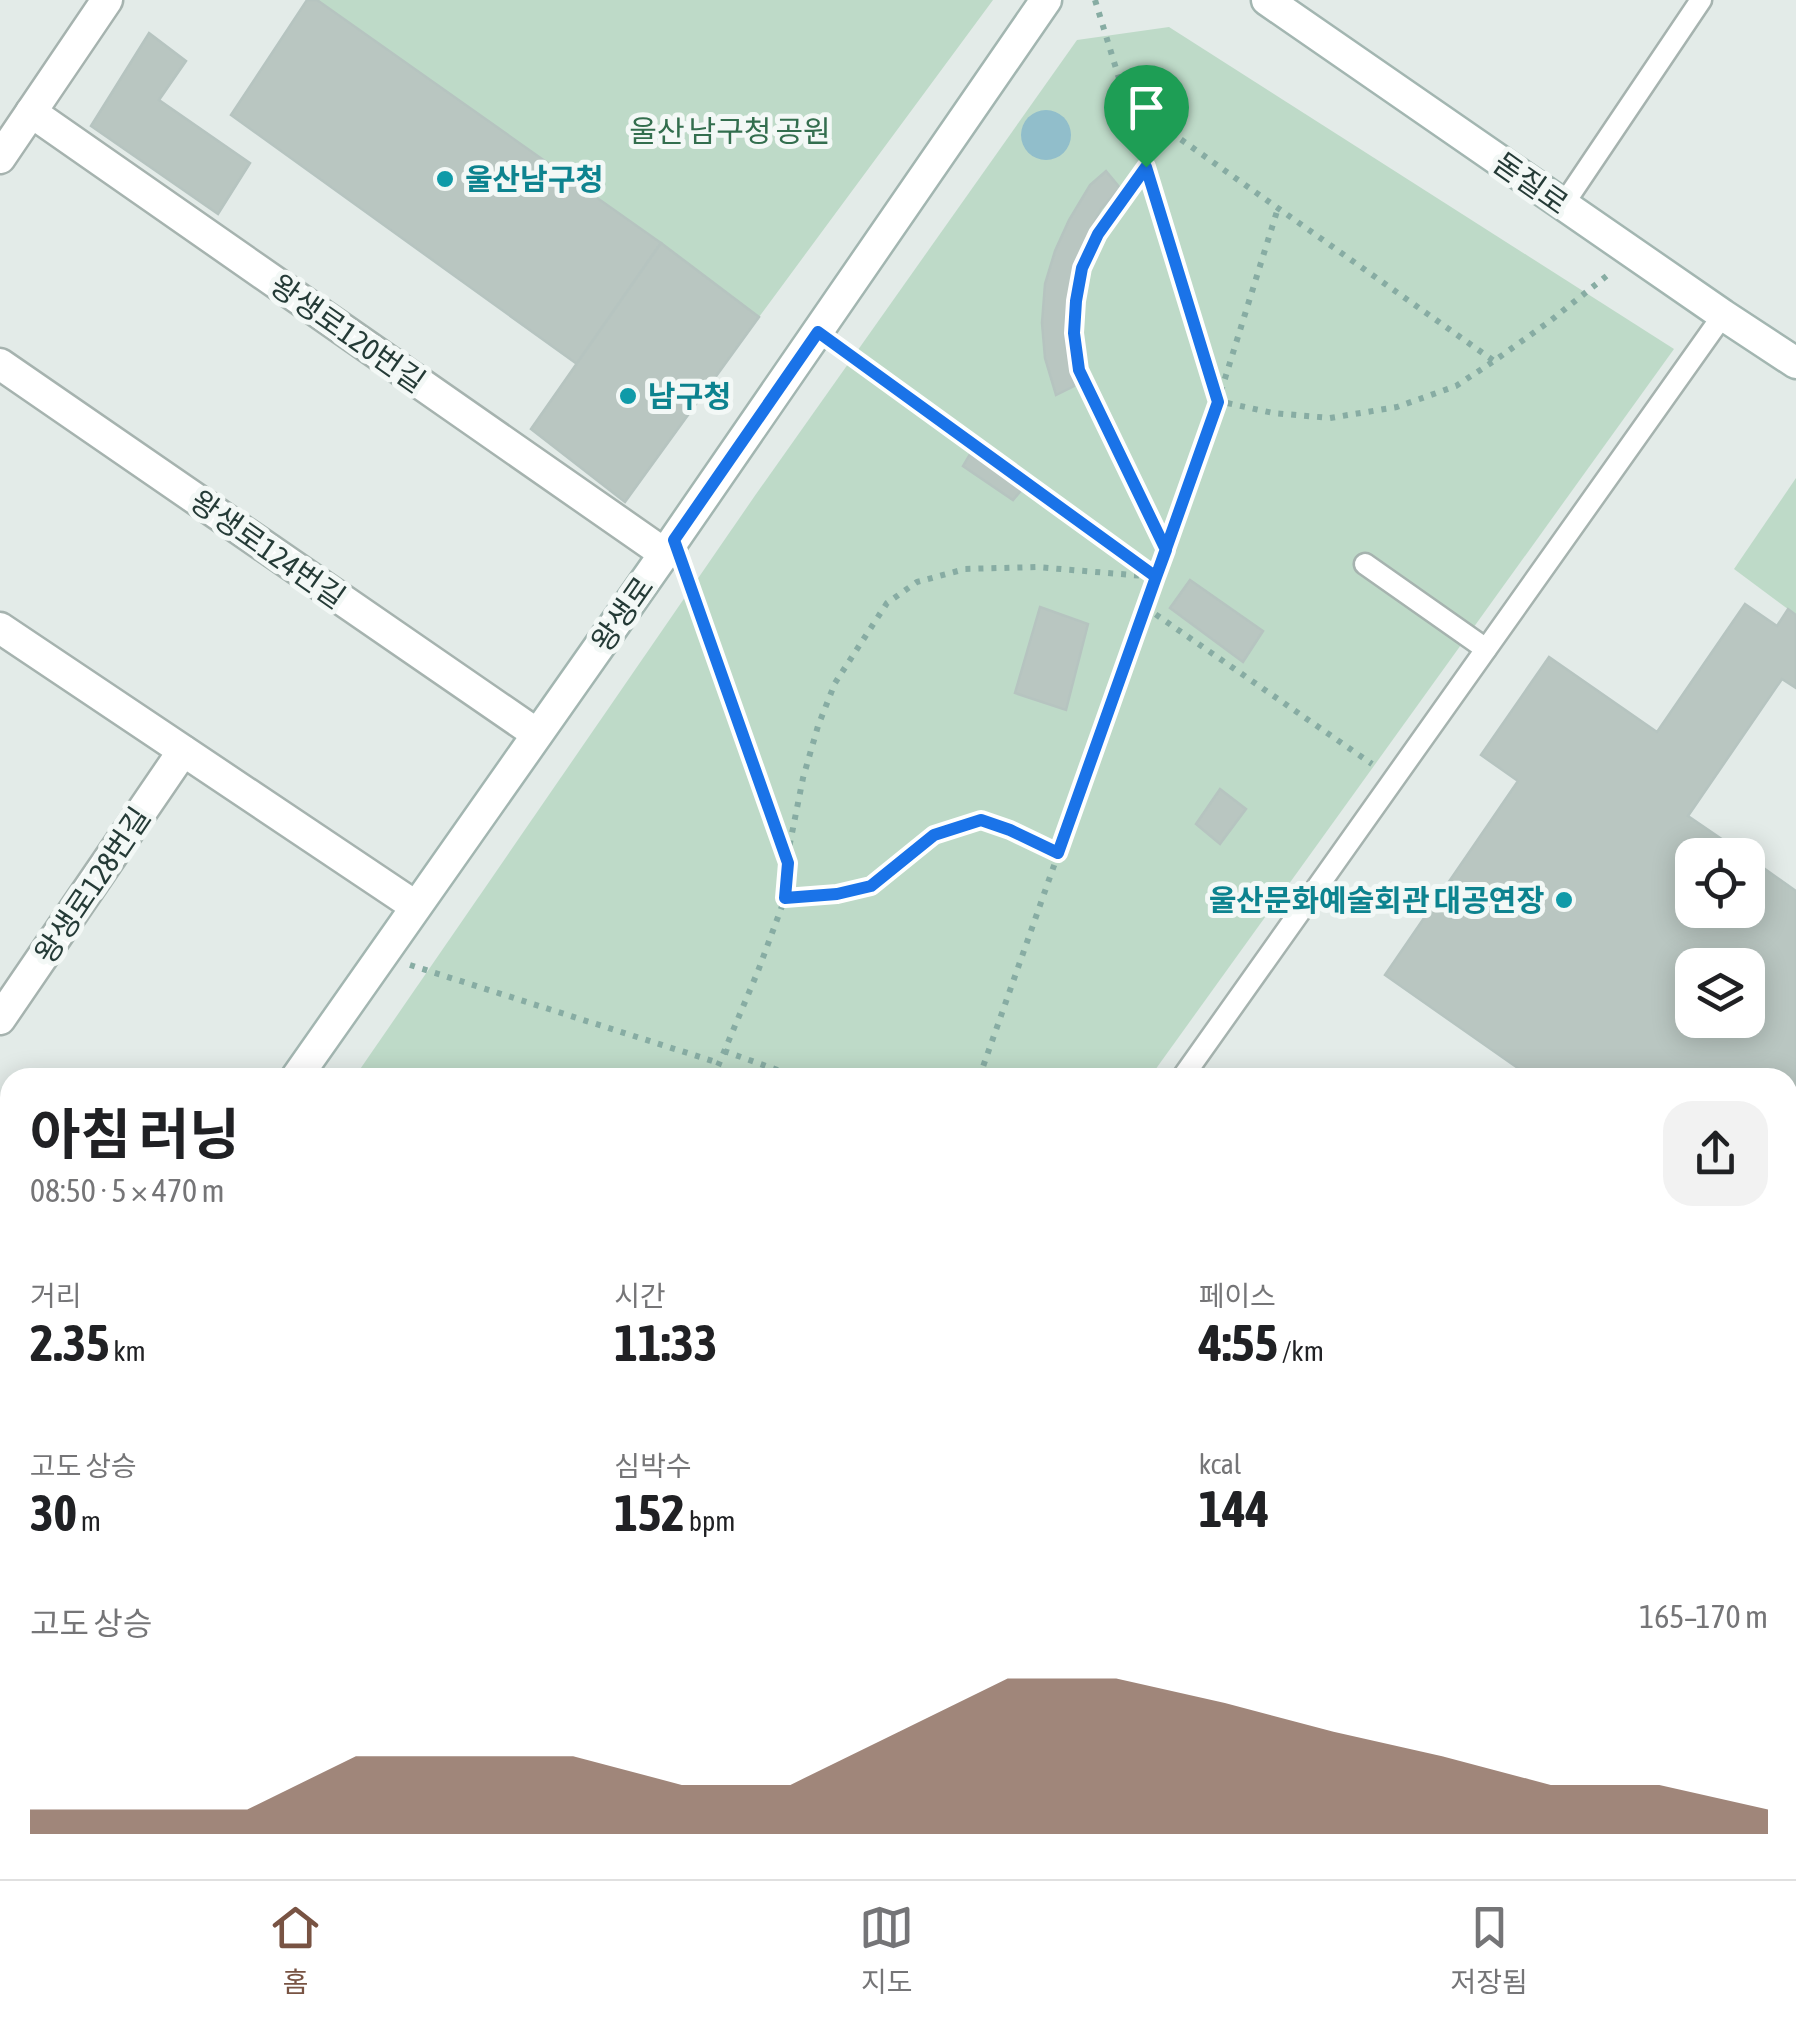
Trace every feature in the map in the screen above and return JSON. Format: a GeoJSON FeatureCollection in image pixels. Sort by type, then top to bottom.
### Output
{"type":"FeatureCollection","features":[{"type":"Feature","properties":{"kind":"street"},"geometry":{"type":"LineString","coordinates":[[0,158],[106,0]]}},
{"type":"Feature","properties":{"kind":"street","name":"왕생로"},"geometry":{"type":"LineString","coordinates":[[303,1068],[1046,0]]}},
{"type":"Feature","properties":{"kind":"street","name":"돋질로"},"geometry":{"type":"LineString","coordinates":[[1267,0],[1796,363]]}},
{"type":"Feature","properties":{"kind":"street","name":"왕생로120번길"},"geometry":{"type":"LineString","coordinates":[[31,112],[669,547]]}},
{"type":"Feature","properties":{"kind":"street","name":"왕생로124번길"},"geometry":{"type":"LineString","coordinates":[[0,364],[537,734]]}},
{"type":"Feature","properties":{"kind":"street"},"geometry":{"type":"LineString","coordinates":[[0,628],[414,906]]}},
{"type":"Feature","properties":{"kind":"street","name":"왕생로128번길"},"geometry":{"type":"LineString","coordinates":[[0,1019],[183,751]]}},
{"type":"Feature","properties":{"kind":"lane"},"geometry":{"type":"LineString","coordinates":[[1563,205],[1701,0]]}},
{"type":"Feature","properties":{"kind":"lane"},"geometry":{"type":"LineString","coordinates":[[1189,1068],[1723,315]]}},
{"type":"Feature","properties":{"kind":"lane"},"geometry":{"type":"LineString","coordinates":[[1365,564],[1486,649]]}},
{"type":"Feature","properties":{"kind":"path"},"geometry":{"type":"LineString","coordinates":[[1096,0],[1218,402]]}},
{"type":"Feature","properties":{"kind":"path"},"geometry":{"type":"LineString","coordinates":[[1126,101],[1494,362]]}},
{"type":"Feature","properties":{"kind":"path"},"geometry":{"type":"LineString","coordinates":[[1146,167],[1098,234],[1082,268],[1074,333],[1079,370],[1166,550]]}},
{"type":"Feature","properties":{"kind":"path"},"geometry":{"type":"LineString","coordinates":[[983,1068],[1218,402],[1278,208]]}},
{"type":"Feature","properties":{"kind":"path"},"geometry":{"type":"LineString","coordinates":[[1218,402],[1330,418],[1397,407],[1456,386],[1494,362],[1634,254]]}},
{"type":"Feature","properties":{"kind":"path"},"geometry":{"type":"LineString","coordinates":[[818,332],[1156,577]]}},
{"type":"Feature","properties":{"kind":"path"},"geometry":{"type":"LineString","coordinates":[[669,547],[788,863]]}},
{"type":"Feature","properties":{"kind":"path"},"geometry":{"type":"LineString","coordinates":[[717,1068],[785,898],[803,778],[818,726],[835,683],[887,603],[917,582],[965,569],[1036,567],[1156,577]]}},
{"type":"Feature","properties":{"kind":"path"},"geometry":{"type":"LineString","coordinates":[[1145,607],[1394,780]]}},
{"type":"Feature","properties":{"kind":"path"},"geometry":{"type":"LineString","coordinates":[[785,898],[837,894],[871,886],[934,835],[981,820],[1058,853]]}},
{"type":"Feature","properties":{"kind":"path"},"geometry":{"type":"LineString","coordinates":[[380,956],[719,1063]]}},
{"type":"Feature","properties":{"kind":"path"},"geometry":{"type":"LineString","coordinates":[[724,1051],[772,1068]]}},
{"type":"Feature","properties":{"kind":"green space","name":"울산 남구청 공원"},"geometry":{"type":"Polygon","coordinates":[[[317,0],[993,0],[759,317],[661,243],[317,0]]]}},
{"type":"Feature","properties":{"kind":"green space"},"geometry":{"type":"Polygon","coordinates":[[[1169,27],[1674,349],[1156,1068],[361,1068],[754,497],[1077,40],[1169,27]]]}},
{"type":"Feature","properties":{"kind":"green space"},"geometry":{"type":"Polygon","coordinates":[[[1796,478],[1796,615],[1734,569],[1796,478]]]}},
{"type":"Feature","properties":{"kind":"water"},"geometry":{"type":"Polygon","coordinates":[[[1046,110],[1063,118],[1071,135],[1063,152],[1046,160],[1029,152],[1021,135],[1029,118],[1046,110]]]}},
{"type":"Feature","properties":{"kind":"building","name":"울산남구청"},"geometry":{"type":"Polygon","coordinates":[[[307,0],[317,0],[661,243],[577,364],[231,115],[307,0]]]}},
{"type":"Feature","properties":{"kind":"building"},"geometry":{"type":"Polygon","coordinates":[[[149,33],[186,61],[159,100],[250,163],[218,214],[91,126],[149,33]]]}},
{"type":"Feature","properties":{"kind":"building"},"geometry":{"type":"Polygon","coordinates":[[[1106,171],[1120,188],[1101,209],[1074,264],[1065,316],[1065,344],[1074,386],[1056,395],[1045,358],[1045,284],[1069,220],[1090,185],[1106,171]]]}},
{"type":"Feature","properties":{"kind":"building","name":"남구청"},"geometry":{"type":"Polygon","coordinates":[[[661,243],[759,317],[625,502],[531,429],[661,243]]]}},
{"type":"Feature","properties":{"kind":"building"},"geometry":{"type":"Polygon","coordinates":[[[973,449],[1024,487],[1013,500],[963,466],[973,449]]]}},
{"type":"Feature","properties":{"kind":"building"},"geometry":{"type":"Polygon","coordinates":[[[1190,580],[1263,631],[1243,662],[1170,608],[1190,580]]]}},
{"type":"Feature","properties":{"kind":"building","name":"울산문화예술회관 대공연장"},"geometry":{"type":"Polygon","coordinates":[[[1745,604],[1777,626],[1788,609],[1796,615],[1796,688],[1782,679],[1688,816],[1720,838],[1675,838],[1675,928],[1765,928],[1765,869],[1796,891],[1796,1068],[1518,1068],[1385,975],[1518,781],[1481,755],[1549,657],[1657,732],[1745,604]]]}},
{"type":"Feature","properties":{"kind":"building"},"geometry":{"type":"Polygon","coordinates":[[[1040,607],[1088,624],[1066,710],[1015,693],[1040,607]]]}},
{"type":"Feature","properties":{"kind":"building"},"geometry":{"type":"Polygon","coordinates":[[[1220,789],[1246,809],[1220,844],[1196,824],[1220,789]]]}},
{"type":"Feature","properties":{"kind":"place","name":"울산남구청"},"geometry":{"type":"Point","coordinates":[445,179]}},
{"type":"Feature","properties":{"kind":"place","name":"남구청"},"geometry":{"type":"Point","coordinates":[628,396]}},
{"type":"Feature","properties":{"kind":"place","name":"울산문화예술회관 대공연장"},"geometry":{"type":"Point","coordinates":[1564,900]}},
{"type":"Feature","properties":{"kind":"route"},"geometry":{"type":"LineString","coordinates":[[1146,167],[1098,234],[1082,268],[1074,333],[1079,370],[1095,407],[1166,550],[1058,853],[981,820],[934,835],[871,886],[837,894],[785,898],[788,863],[674,540],[818,332],[1156,577],[1218,402],[1146,167]]}}]}
